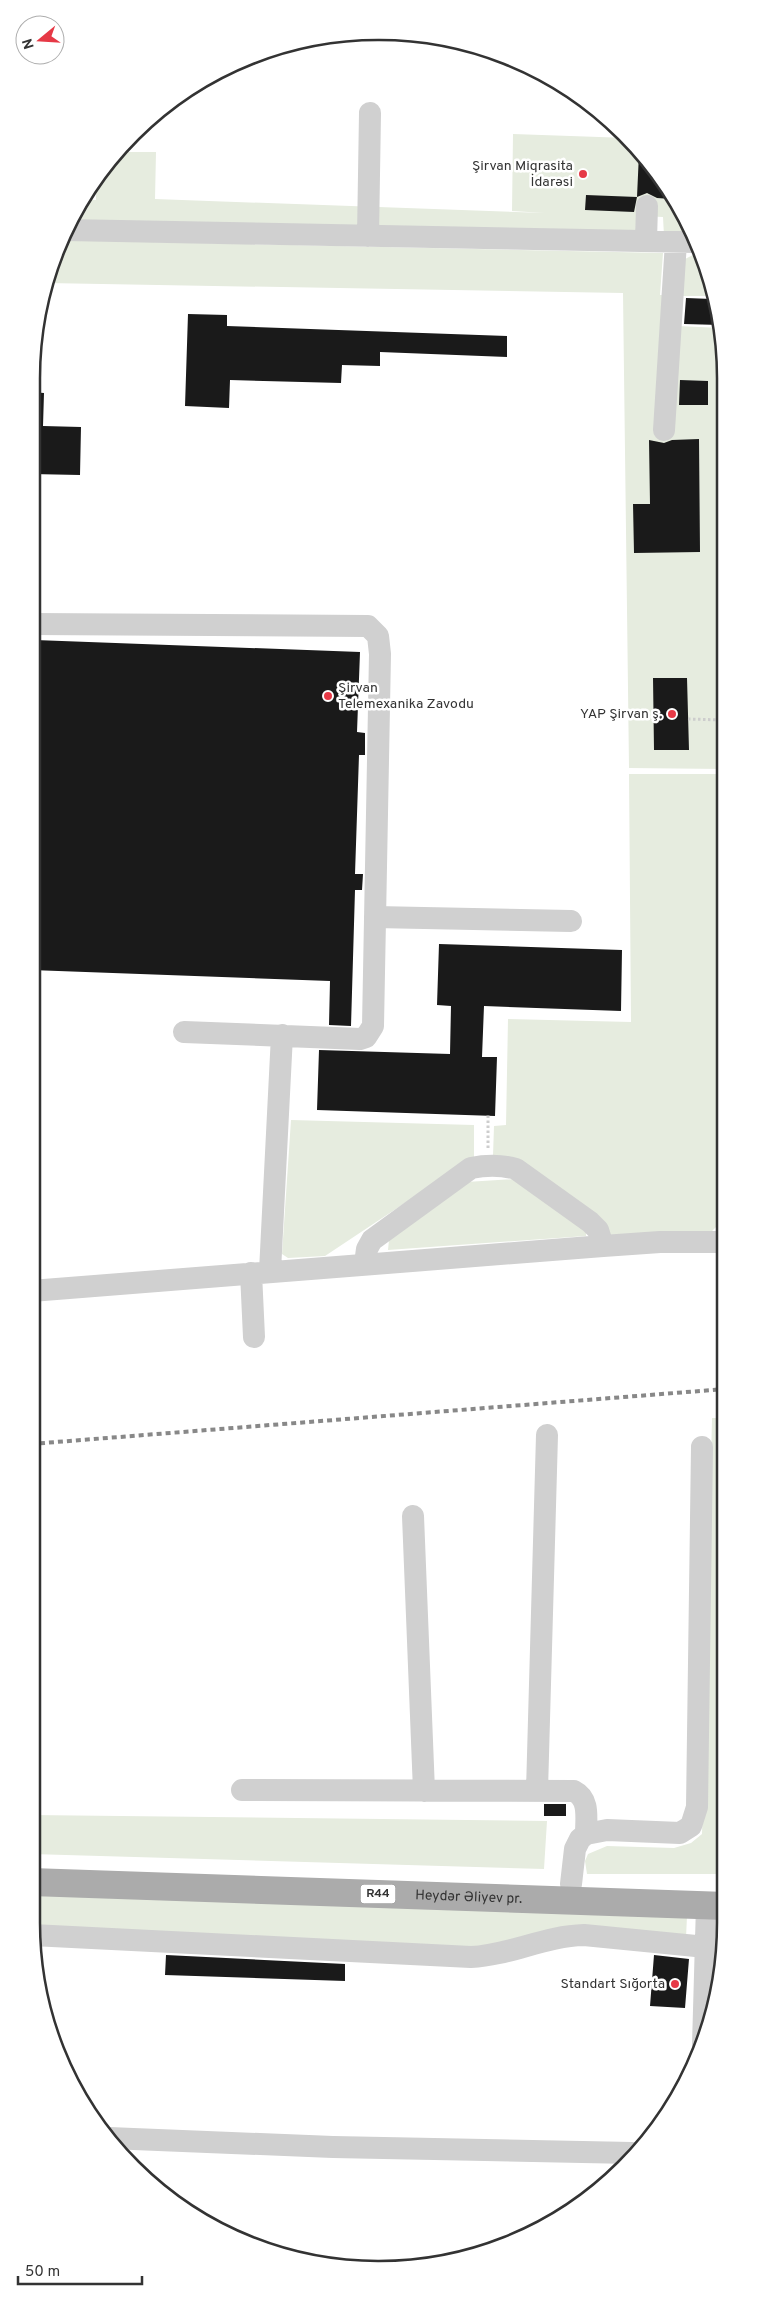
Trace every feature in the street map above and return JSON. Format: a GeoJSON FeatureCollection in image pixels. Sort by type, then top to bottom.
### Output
{"type":"FeatureCollection","features":[{"type":"Feature","properties":{"kind":"main road","name":"Heydər Əliyev pr."},"geometry":{"type":"LineString","coordinates":[[40,1868],[571,1884],[717,1899]]}},
{"type":"Feature","properties":{"kind":"main road","name":"Heydər Əliyev pr."},"geometry":{"type":"LineString","coordinates":[[40,1882],[717,1900]]}},
{"type":"Feature","properties":{"kind":"street"},"geometry":{"type":"LineString","coordinates":[[368,236],[370,113]]}},
{"type":"Feature","properties":{"kind":"street"},"geometry":{"type":"LineString","coordinates":[[646,241],[647,206]]}},
{"type":"Feature","properties":{"kind":"street"},"geometry":{"type":"LineString","coordinates":[[74,230],[685,242],[664,430]]}},
{"type":"Feature","properties":{"kind":"street"},"geometry":{"type":"LineString","coordinates":[[40,624],[368,626],[378,636],[380,654],[373,1026],[366,1036],[360,1039],[184,1032]]}},
{"type":"Feature","properties":{"kind":"street"},"geometry":{"type":"LineString","coordinates":[[375,918],[571,921]]}},
{"type":"Feature","properties":{"kind":"street"},"geometry":{"type":"LineString","coordinates":[[254,1337],[282,1035]]}},
{"type":"Feature","properties":{"kind":"street"},"geometry":{"type":"LineString","coordinates":[[365,1264],[367,1249],[372,1240],[471,1168],[488,1166],[507,1166],[516,1169],[590,1222],[598,1230],[602,1246]]}},
{"type":"Feature","properties":{"kind":"street"},"geometry":{"type":"LineString","coordinates":[[40,1290],[602,1246],[660,1242],[717,1242]]}},
{"type":"Feature","properties":{"kind":"street"},"geometry":{"type":"LineString","coordinates":[[537,1791],[547,1435]]}},
{"type":"Feature","properties":{"kind":"street"},"geometry":{"type":"LineString","coordinates":[[571,1884],[575,1849],[580,1839],[586,1834],[607,1830],[680,1833],[691,1826],[697,1806],[702,1447]]}},
{"type":"Feature","properties":{"kind":"street"},"geometry":{"type":"LineString","coordinates":[[413,1516],[424,1791]]}},
{"type":"Feature","properties":{"kind":"street"},"geometry":{"type":"LineString","coordinates":[[242,1790],[574,1791],[585,1800],[586,1834]]}},
{"type":"Feature","properties":{"kind":"street"},"geometry":{"type":"LineString","coordinates":[[712,1980],[706,1947],[717,1915]]}},
{"type":"Feature","properties":{"kind":"street"},"geometry":{"type":"LineString","coordinates":[[41,1935],[471,1957],[488,1956],[566,1935],[584,1935],[706,1947]]}},
{"type":"Feature","properties":{"kind":"street"},"geometry":{"type":"LineString","coordinates":[[118,2138],[333,2147],[627,2153]]}},
{"type":"Feature","properties":{"kind":"path"},"geometry":{"type":"LineString","coordinates":[[688,719],[717,720]]}},
{"type":"Feature","properties":{"kind":"path"},"geometry":{"type":"LineString","coordinates":[[488,1115],[488,1166]]}},
{"type":"Feature","properties":{"kind":"shaded area"},"geometry":{"type":"Polygon","coordinates":[[[513,134],[617,138],[633,155],[660,190],[685,236],[664,236],[663,217],[639,216],[636,235],[77,224],[91,200],[96,200],[97,190],[127,152],[156,152],[155,199],[545,213],[512,211],[513,134]]]}},
{"type":"Feature","properties":{"kind":"shaded area"},"geometry":{"type":"Polygon","coordinates":[[[70,240],[663,253],[660,295],[677,295],[685,259],[693,255],[706,296],[677,296],[678,326],[713,328],[716,356],[717,769],[629,768],[623,293],[54,283],[70,240]]]}},
{"type":"Feature","properties":{"kind":"shaded area"},"geometry":{"type":"Polygon","coordinates":[[[629,774],[717,774],[717,1226],[711,1232],[608,1235],[493,1156],[494,1126],[506,1125],[508,1019],[631,1022],[629,774]]]}},
{"type":"Feature","properties":{"kind":"shaded area"},"geometry":{"type":"Polygon","coordinates":[[[291,1120],[474,1125],[474,1157],[325,1256],[288,1258],[282,1254],[291,1120]]]}},
{"type":"Feature","properties":{"kind":"shaded area"},"geometry":{"type":"Polygon","coordinates":[[[515,1179],[586,1229],[586,1236],[388,1250],[389,1240],[466,1182],[515,1179]]]}},
{"type":"Feature","properties":{"kind":"shaded area"},"geometry":{"type":"Polygon","coordinates":[[[712,1418],[717,1418],[717,1874],[587,1874],[585,1861],[588,1854],[607,1846],[674,1848],[691,1843],[702,1834],[712,1418]]]}},
{"type":"Feature","properties":{"kind":"shaded area"},"geometry":{"type":"Polygon","coordinates":[[[40,1815],[547,1821],[544,1869],[40,1854],[40,1815]]]}},
{"type":"Feature","properties":{"kind":"shaded area"},"geometry":{"type":"Polygon","coordinates":[[[40,1893],[687,1916],[686,1938],[475,1948],[40,1929],[40,1893]]]}},
{"type":"Feature","properties":{"kind":"building"},"geometry":{"type":"Polygon","coordinates":[[[639,162],[665,199],[657,198],[647,193],[637,197],[639,162]]]}},
{"type":"Feature","properties":{"kind":"building"},"geometry":{"type":"Polygon","coordinates":[[[586,195],[637,197],[634,212],[585,210],[586,195]]]}},
{"type":"Feature","properties":{"kind":"building"},"geometry":{"type":"Polygon","coordinates":[[[686,298],[707,299],[712,325],[684,324],[686,298]]]}},
{"type":"Feature","properties":{"kind":"building"},"geometry":{"type":"Polygon","coordinates":[[[188,314],[227,315],[227,326],[507,336],[507,357],[380,352],[380,366],[342,365],[341,383],[230,380],[229,408],[185,406],[188,314]]]}},
{"type":"Feature","properties":{"kind":"building"},"geometry":{"type":"Polygon","coordinates":[[[680,380],[708,381],[708,405],[679,405],[680,380]]]}},
{"type":"Feature","properties":{"kind":"building"},"geometry":{"type":"Polygon","coordinates":[[[40,393],[44,393],[43,426],[81,427],[80,475],[40,474],[40,393]]]}},
{"type":"Feature","properties":{"kind":"building"},"geometry":{"type":"Polygon","coordinates":[[[699,439],[700,552],[634,553],[633,504],[650,504],[649,440],[664,443],[672,440],[699,439]]]}},
{"type":"Feature","properties":{"kind":"building"},"geometry":{"type":"Polygon","coordinates":[[[40,640],[360,652],[357,732],[365,733],[365,755],[359,755],[355,874],[363,874],[362,890],[355,890],[351,1026],[329,1025],[330,981],[40,970],[40,640]]]}},
{"type":"Feature","properties":{"kind":"building"},"geometry":{"type":"Polygon","coordinates":[[[653,678],[687,678],[689,750],[654,750],[653,678]]]}},
{"type":"Feature","properties":{"kind":"building"},"geometry":{"type":"Polygon","coordinates":[[[439,944],[622,950],[621,1011],[484,1006],[482,1057],[497,1057],[495,1116],[317,1110],[319,1050],[450,1054],[451,1006],[437,1005],[439,944]]]}},
{"type":"Feature","properties":{"kind":"building"},"geometry":{"type":"Polygon","coordinates":[[[544,1804],[566,1804],[566,1816],[544,1816],[544,1804]]]}},
{"type":"Feature","properties":{"kind":"building"},"geometry":{"type":"Polygon","coordinates":[[[166,1955],[345,1964],[345,1981],[165,1975],[166,1955]]]}},
{"type":"Feature","properties":{"kind":"building"},"geometry":{"type":"Polygon","coordinates":[[[654,1955],[689,1959],[685,2008],[650,2006],[654,1955]]]}},
{"type":"Feature","properties":{"kind":"railway"},"geometry":{"type":"LineString","coordinates":[[40,1443],[717,1390]]}},
{"type":"Feature","properties":{"kind":"place","name":"Şirvan Miqrasita İdarəsi"},"geometry":{"type":"Point","coordinates":[583,174]}},
{"type":"Feature","properties":{"kind":"place","name":"Şirvan Telemexanika Zavodu"},"geometry":{"type":"Point","coordinates":[328,696]}},
{"type":"Feature","properties":{"kind":"place","name":"YAP Şirvan ş."},"geometry":{"type":"Point","coordinates":[672,714]}},
{"type":"Feature","properties":{"kind":"place","name":"Standart Sığorta"},"geometry":{"type":"Point","coordinates":[675,1984]}}]}
